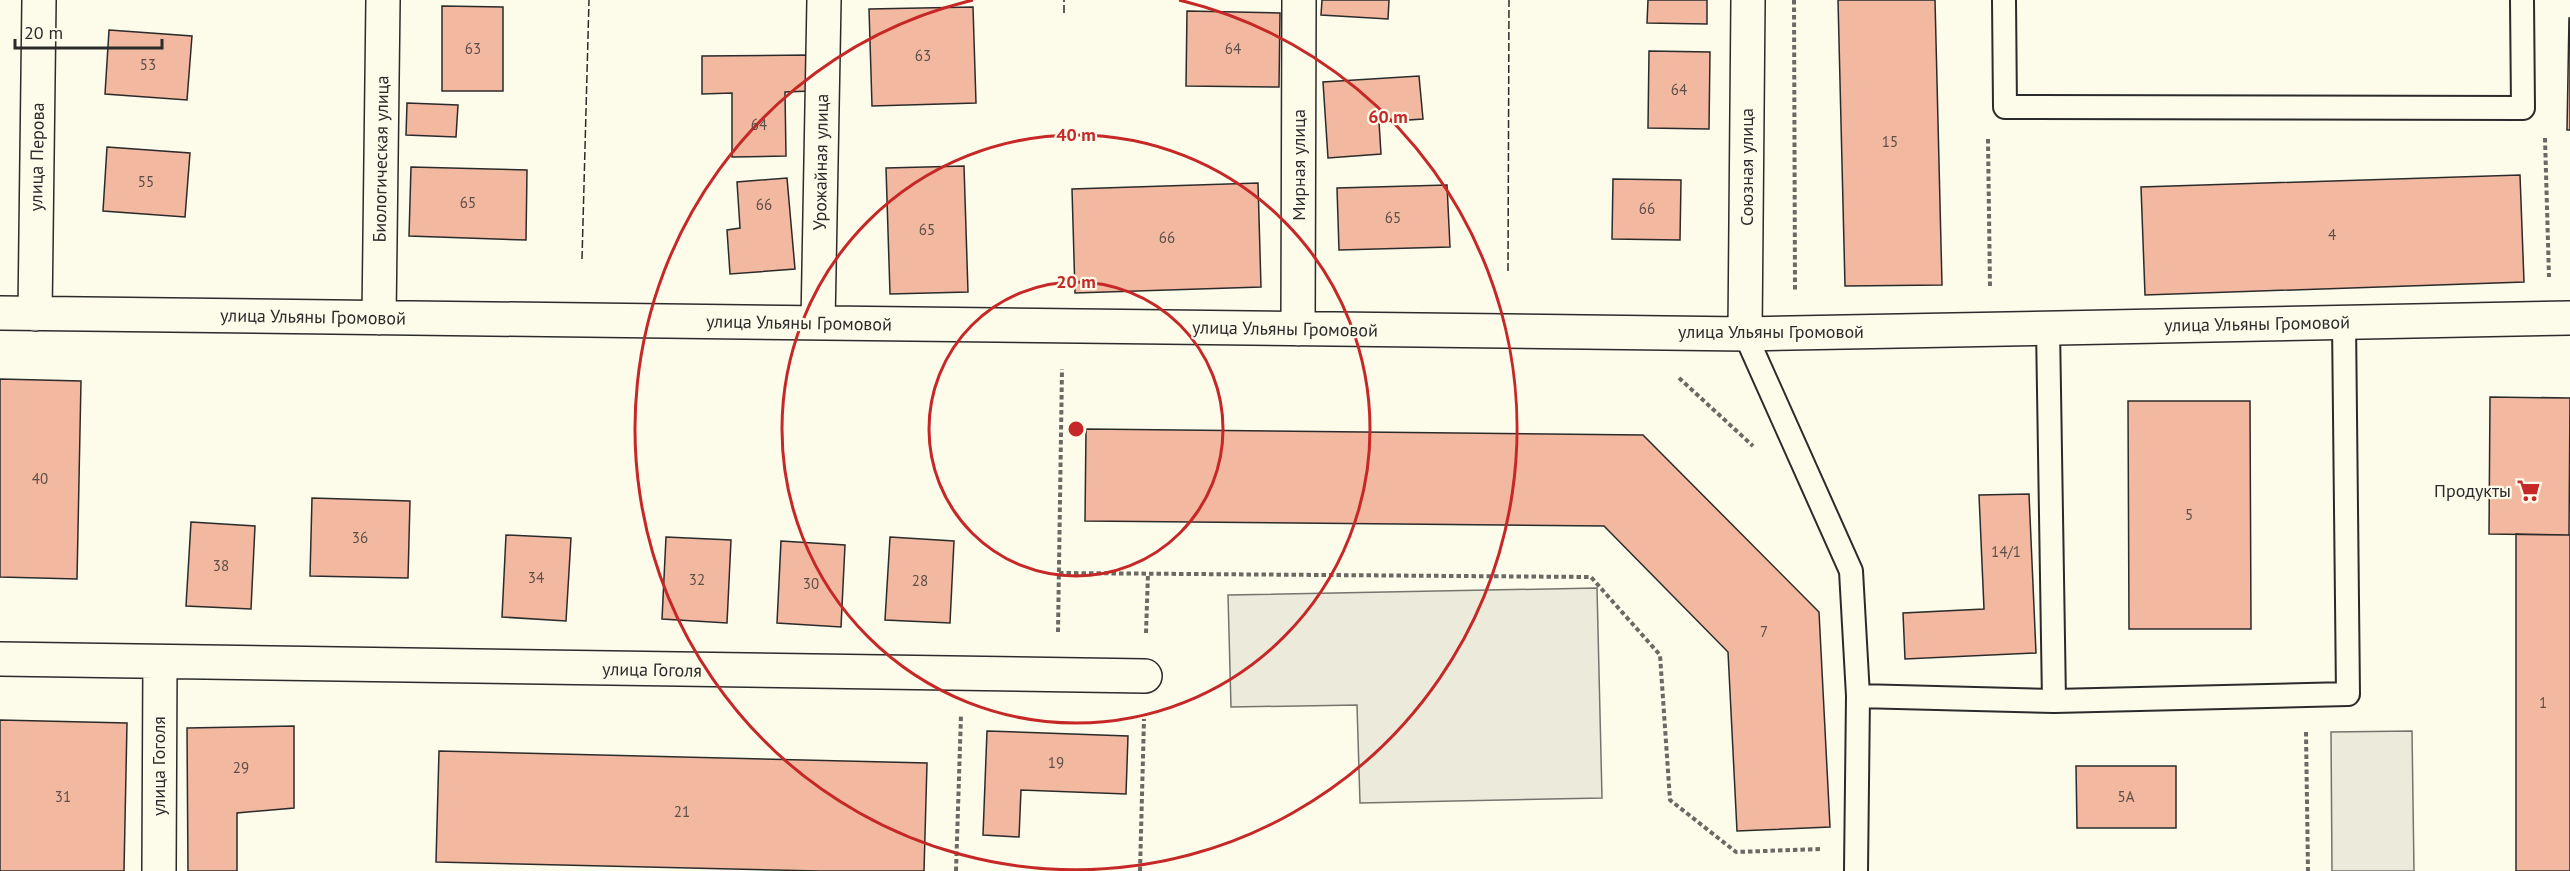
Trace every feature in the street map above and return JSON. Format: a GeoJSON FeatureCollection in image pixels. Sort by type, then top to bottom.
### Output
{"type":"FeatureCollection","features":[{"type":"Feature","properties":{"kind":"street","name":"улица Перова"},"geometry":{"type":"LineString","coordinates":[[35,314],[39,0]]}},
{"type":"Feature","properties":{"kind":"street","name":"Биологическая улица"},"geometry":{"type":"LineString","coordinates":[[379,318],[383,0]]}},
{"type":"Feature","properties":{"kind":"street","name":"Урожайная улица"},"geometry":{"type":"LineString","coordinates":[[818,323],[824,0]]}},
{"type":"Feature","properties":{"kind":"street","name":"Мирная улица"},"geometry":{"type":"LineString","coordinates":[[1298,329],[1299,0]]}},
{"type":"Feature","properties":{"kind":"street","name":"Союзная улица"},"geometry":{"type":"LineString","coordinates":[[1745,334],[1748,0]]}},
{"type":"Feature","properties":{"kind":"street","name":"улица Ульяны Громовой"},"geometry":{"type":"LineString","coordinates":[[0,313],[1745,334],[2560,319]]}},
{"type":"Feature","properties":{"kind":"street","name":"улица Гоголя"},"geometry":{"type":"LineString","coordinates":[[0,659],[1145,676]]}},
{"type":"Feature","properties":{"kind":"street","name":"улица Гоголя"},"geometry":{"type":"LineString","coordinates":[[159,662],[159,871]]}},
{"type":"Feature","properties":{"kind":"lane"},"geometry":{"type":"LineString","coordinates":[[2004,0],[2005,107],[2523,108],[2522,0]]}},
{"type":"Feature","properties":{"kind":"lane"},"geometry":{"type":"LineString","coordinates":[[1858,696],[2054,701],[2348,694],[2344,322]]}},
{"type":"Feature","properties":{"kind":"lane"},"geometry":{"type":"LineString","coordinates":[[2048,328],[2054,701]]}},
{"type":"Feature","properties":{"kind":"lane"},"geometry":{"type":"LineString","coordinates":[[1745,334],[1851,571],[1858,696],[1856,871]]}},
{"type":"Feature","properties":{"kind":"path"},"geometry":{"type":"LineString","coordinates":[[1794,0],[1797,333]]}},
{"type":"Feature","properties":{"kind":"path"},"geometry":{"type":"LineString","coordinates":[[2523,108],[2546,124],[2560,319]]}},
{"type":"Feature","properties":{"kind":"path"},"geometry":{"type":"LineString","coordinates":[[1988,138],[1990,293]]}},
{"type":"Feature","properties":{"kind":"path"},"geometry":{"type":"LineString","coordinates":[[1057,676],[1063,326]]}},
{"type":"Feature","properties":{"kind":"path"},"geometry":{"type":"LineString","coordinates":[[1674,372],[1758,452]]}},
{"type":"Feature","properties":{"kind":"path"},"geometry":{"type":"LineString","coordinates":[[1059,573],[1591,576],[1660,655],[1670,800],[1736,852],[1856,848]]}},
{"type":"Feature","properties":{"kind":"path"},"geometry":{"type":"LineString","coordinates":[[1140,871],[1148,573]]}},
{"type":"Feature","properties":{"kind":"path"},"geometry":{"type":"LineString","coordinates":[[956,871],[962,675]]}},
{"type":"Feature","properties":{"kind":"path"},"geometry":{"type":"LineString","coordinates":[[2306,695],[2308,871]]}},
{"type":"Feature","properties":{"kind":"shaded area"},"geometry":{"type":"Polygon","coordinates":[[[1597,588],[1602,798],[1360,803],[1357,705],[1231,707],[1228,595],[1597,588]]]}},
{"type":"Feature","properties":{"kind":"shaded area"},"geometry":{"type":"Polygon","coordinates":[[[2412,731],[2414,871],[2332,871],[2331,732],[2412,731]]]}},
{"type":"Feature","properties":{"kind":"building"},"geometry":{"type":"Polygon","coordinates":[[[1322,0],[1389,0],[1388,19],[1321,15],[1322,0]]]}},
{"type":"Feature","properties":{"kind":"building"},"geometry":{"type":"Polygon","coordinates":[[[1648,0],[1707,0],[1707,24],[1647,23],[1648,0]]]}},
{"type":"Feature","properties":{"kind":"building"},"geometry":{"type":"Polygon","coordinates":[[[1838,0],[1935,0],[1942,285],[1845,286],[1838,0]]]}},
{"type":"Feature","properties":{"kind":"building"},"geometry":{"type":"Polygon","coordinates":[[[442,6],[503,7],[503,91],[442,91],[442,6]]]}},
{"type":"Feature","properties":{"kind":"building"},"geometry":{"type":"Polygon","coordinates":[[[973,7],[976,103],[872,106],[869,9],[973,7]]]}},
{"type":"Feature","properties":{"kind":"building"},"geometry":{"type":"Polygon","coordinates":[[[1187,11],[1280,13],[1279,87],[1186,86],[1187,11]]]}},
{"type":"Feature","properties":{"kind":"building"},"geometry":{"type":"Polygon","coordinates":[[[2569,18],[2570,130],[2567,130],[2569,18]]]}},
{"type":"Feature","properties":{"kind":"building"},"geometry":{"type":"Polygon","coordinates":[[[109,30],[192,36],[187,100],[105,94],[109,30]]]}},
{"type":"Feature","properties":{"kind":"building"},"geometry":{"type":"Polygon","coordinates":[[[1649,51],[1710,52],[1709,129],[1648,128],[1649,51]]]}},
{"type":"Feature","properties":{"kind":"building"},"geometry":{"type":"Polygon","coordinates":[[[810,55],[811,91],[785,92],[786,156],[732,157],[732,93],[702,94],[702,56],[810,55]]]}},
{"type":"Feature","properties":{"kind":"building"},"geometry":{"type":"Polygon","coordinates":[[[1419,76],[1423,119],[1379,122],[1381,154],[1328,158],[1323,82],[1419,76]]]}},
{"type":"Feature","properties":{"kind":"building"},"geometry":{"type":"Polygon","coordinates":[[[407,103],[458,105],[456,137],[406,135],[407,103]]]}},
{"type":"Feature","properties":{"kind":"building"},"geometry":{"type":"Polygon","coordinates":[[[107,147],[190,153],[185,217],[103,211],[107,147]]]}},
{"type":"Feature","properties":{"kind":"building"},"geometry":{"type":"Polygon","coordinates":[[[964,166],[968,292],[890,294],[886,168],[964,166]]]}},
{"type":"Feature","properties":{"kind":"building"},"geometry":{"type":"Polygon","coordinates":[[[411,167],[527,170],[526,240],[409,236],[411,167]]]}},
{"type":"Feature","properties":{"kind":"building"},"geometry":{"type":"Polygon","coordinates":[[[2520,175],[2524,282],[2145,295],[2141,187],[2520,175]]]}},
{"type":"Feature","properties":{"kind":"building"},"geometry":{"type":"Polygon","coordinates":[[[787,178],[795,269],[730,274],[727,230],[740,228],[737,182],[787,178]]]}},
{"type":"Feature","properties":{"kind":"building"},"geometry":{"type":"Polygon","coordinates":[[[1613,179],[1681,180],[1680,240],[1612,239],[1613,179]]]}},
{"type":"Feature","properties":{"kind":"building"},"geometry":{"type":"Polygon","coordinates":[[[1258,183],[1261,287],[1075,293],[1072,189],[1258,183]]]}},
{"type":"Feature","properties":{"kind":"building"},"geometry":{"type":"Polygon","coordinates":[[[1447,185],[1450,247],[1339,250],[1337,188],[1447,185]]]}},
{"type":"Feature","properties":{"kind":"building"},"geometry":{"type":"Polygon","coordinates":[[[0,379],[81,381],[77,579],[0,577],[0,379]]]}},
{"type":"Feature","properties":{"kind":"building","name":"Продукты"},"geometry":{"type":"Polygon","coordinates":[[[2490,397],[2570,398],[2569,535],[2489,534],[2490,397]]]}},
{"type":"Feature","properties":{"kind":"building"},"geometry":{"type":"Polygon","coordinates":[[[2128,401],[2250,401],[2251,629],[2129,629],[2128,401]]]}},
{"type":"Feature","properties":{"kind":"building"},"geometry":{"type":"Polygon","coordinates":[[[1086,429],[1643,435],[1819,612],[1830,827],[1737,831],[1728,652],[1604,526],[1085,521],[1086,429]]]}},
{"type":"Feature","properties":{"kind":"building"},"geometry":{"type":"Polygon","coordinates":[[[2029,494],[2036,653],[1905,659],[1903,613],[1984,609],[1979,495],[2029,494]]]}},
{"type":"Feature","properties":{"kind":"building"},"geometry":{"type":"Polygon","coordinates":[[[312,498],[410,501],[408,578],[310,576],[312,498]]]}},
{"type":"Feature","properties":{"kind":"building"},"geometry":{"type":"Polygon","coordinates":[[[191,522],[255,526],[251,609],[186,606],[191,522]]]}},
{"type":"Feature","properties":{"kind":"building"},"geometry":{"type":"Polygon","coordinates":[[[2516,534],[2570,535],[2570,871],[2516,871],[2516,534]]]}},
{"type":"Feature","properties":{"kind":"building"},"geometry":{"type":"Polygon","coordinates":[[[506,535],[571,538],[566,621],[502,617],[506,535]]]}},
{"type":"Feature","properties":{"kind":"building"},"geometry":{"type":"Polygon","coordinates":[[[666,537],[731,540],[727,623],[662,619],[666,537]]]}},
{"type":"Feature","properties":{"kind":"building"},"geometry":{"type":"Polygon","coordinates":[[[890,537],[954,541],[950,623],[885,620],[890,537]]]}},
{"type":"Feature","properties":{"kind":"building"},"geometry":{"type":"Polygon","coordinates":[[[781,541],[845,545],[841,627],[777,623],[781,541]]]}},
{"type":"Feature","properties":{"kind":"building"},"geometry":{"type":"Polygon","coordinates":[[[0,720],[127,723],[124,871],[0,871],[0,720]]]}},
{"type":"Feature","properties":{"kind":"building"},"geometry":{"type":"Polygon","coordinates":[[[294,726],[294,808],[237,813],[237,871],[188,871],[187,728],[294,726]]]}},
{"type":"Feature","properties":{"kind":"building"},"geometry":{"type":"Polygon","coordinates":[[[987,731],[1128,736],[1126,794],[1021,790],[1019,837],[983,835],[987,731]]]}},
{"type":"Feature","properties":{"kind":"building"},"geometry":{"type":"Polygon","coordinates":[[[439,751],[927,763],[924,871],[819,871],[436,862],[439,751]]]}},
{"type":"Feature","properties":{"kind":"building"},"geometry":{"type":"Polygon","coordinates":[[[2076,766],[2176,766],[2176,828],[2077,828],[2076,766]]]}},
{"type":"Feature","properties":{"kind":"fence"},"geometry":{"type":"LineString","coordinates":[[582,259],[589,0]]}},
{"type":"Feature","properties":{"kind":"fence"},"geometry":{"type":"LineString","coordinates":[[1064,0],[1064,13]]}},
{"type":"Feature","properties":{"kind":"fence"},"geometry":{"type":"LineString","coordinates":[[1508,271],[1509,0]]}},
{"type":"Feature","properties":{"kind":"place","name":"Продукты"},"geometry":{"type":"Point","coordinates":[2529,491]}}]}
